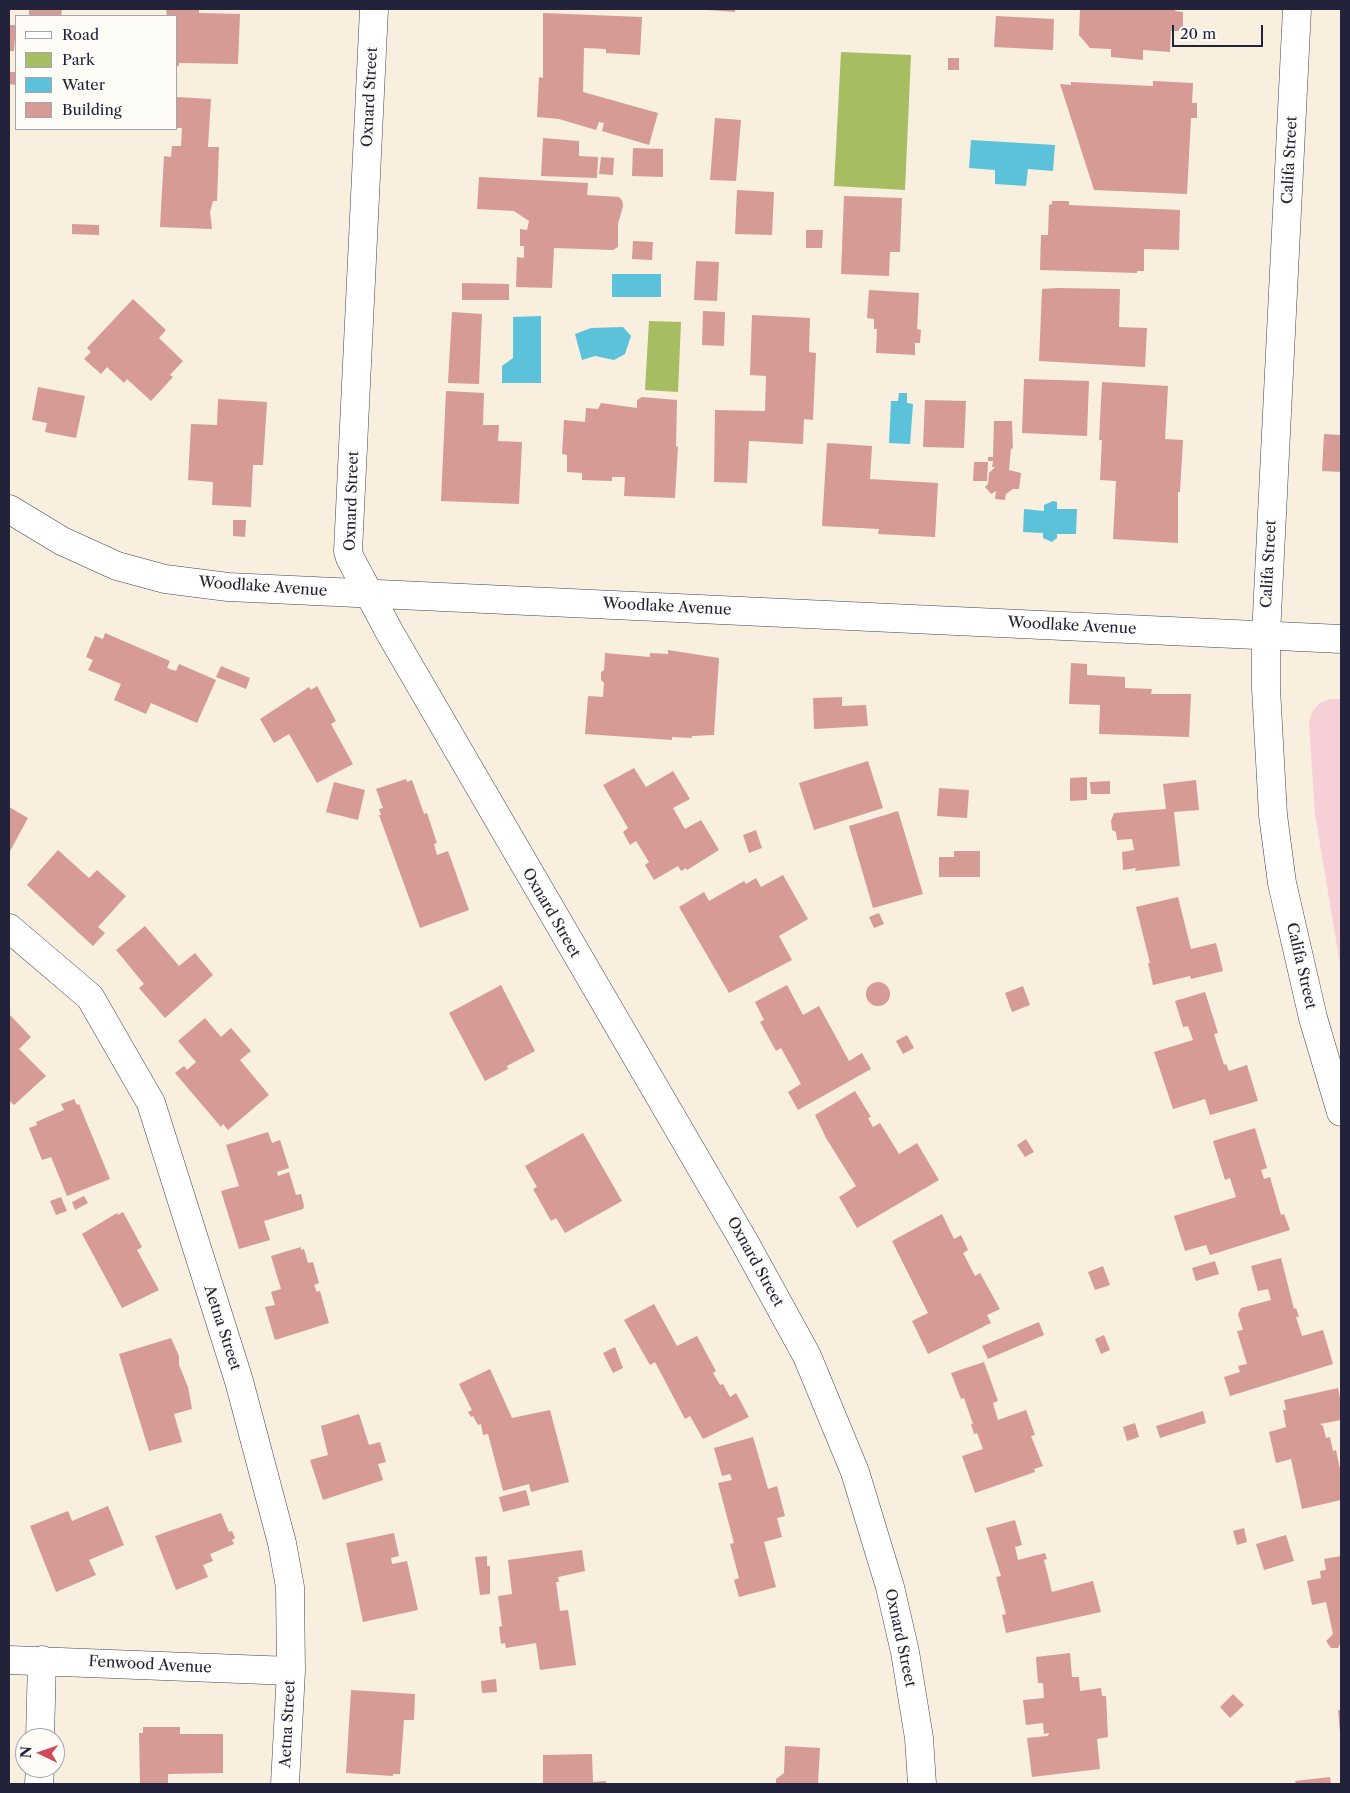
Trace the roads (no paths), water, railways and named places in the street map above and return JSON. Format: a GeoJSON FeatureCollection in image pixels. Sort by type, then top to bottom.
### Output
{"type":"FeatureCollection","features":[{"type":"Feature","properties":{"kind":"street","name":"Oxnard Street"},"geometry":{"type":"LineString","coordinates":[[374,9],[348,551],[367,593],[745,1242],[807,1356],[855,1472],[890,1587],[905,1652],[919,1738],[922,1784]]}},
{"type":"Feature","properties":{"kind":"street","name":"Califa Street"},"geometry":{"type":"LineString","coordinates":[[1297,9],[1266,635],[1266,688],[1273,815],[1282,882],[1313,1018],[1341,1112]]}},
{"type":"Feature","properties":{"kind":"street","name":"Woodlake Avenue"},"geometry":{"type":"LineString","coordinates":[[9,509],[62,541],[117,566],[165,579],[228,587],[1341,639]]}},
{"type":"Feature","properties":{"kind":"street","name":"Aetna Street"},"geometry":{"type":"LineString","coordinates":[[9,928],[90,997],[151,1103],[239,1381],[282,1543],[290,1587],[291,1671],[285,1784]]}},
{"type":"Feature","properties":{"kind":"street","name":"Fenwood Avenue"},"geometry":{"type":"LineString","coordinates":[[9,1660],[291,1671]]}},
{"type":"Feature","properties":{"kind":"street"},"geometry":{"type":"LineString","coordinates":[[40,1728],[42,1660]]}},
{"type":"Feature","properties":{"kind":"water"},"geometry":{"type":"Polygon","coordinates":[[[971,140],[1055,145],[1053,171],[1028,169],[1026,186],[995,184],[995,170],[969,168],[971,140]]]}},
{"type":"Feature","properties":{"kind":"water"},"geometry":{"type":"Polygon","coordinates":[[[612,274],[661,274],[661,297],[612,297],[612,274]]]}},
{"type":"Feature","properties":{"kind":"water"},"geometry":{"type":"Polygon","coordinates":[[[541,316],[541,383],[502,383],[502,366],[513,358],[513,317],[541,316]]]}},
{"type":"Feature","properties":{"kind":"water"},"geometry":{"type":"Polygon","coordinates":[[[623,327],[631,336],[625,354],[614,360],[595,356],[582,360],[575,334],[591,328],[623,327]]]}},
{"type":"Feature","properties":{"kind":"water"},"geometry":{"type":"Polygon","coordinates":[[[899,393],[907,393],[907,403],[913,404],[910,444],[889,443],[891,401],[898,401],[899,393]]]}},
{"type":"Feature","properties":{"kind":"water"},"geometry":{"type":"Polygon","coordinates":[[[1053,501],[1057,502],[1057,509],[1077,509],[1076,534],[1057,534],[1057,538],[1052,542],[1043,538],[1043,533],[1023,532],[1024,509],[1044,511],[1044,505],[1053,501]]]}}]}
